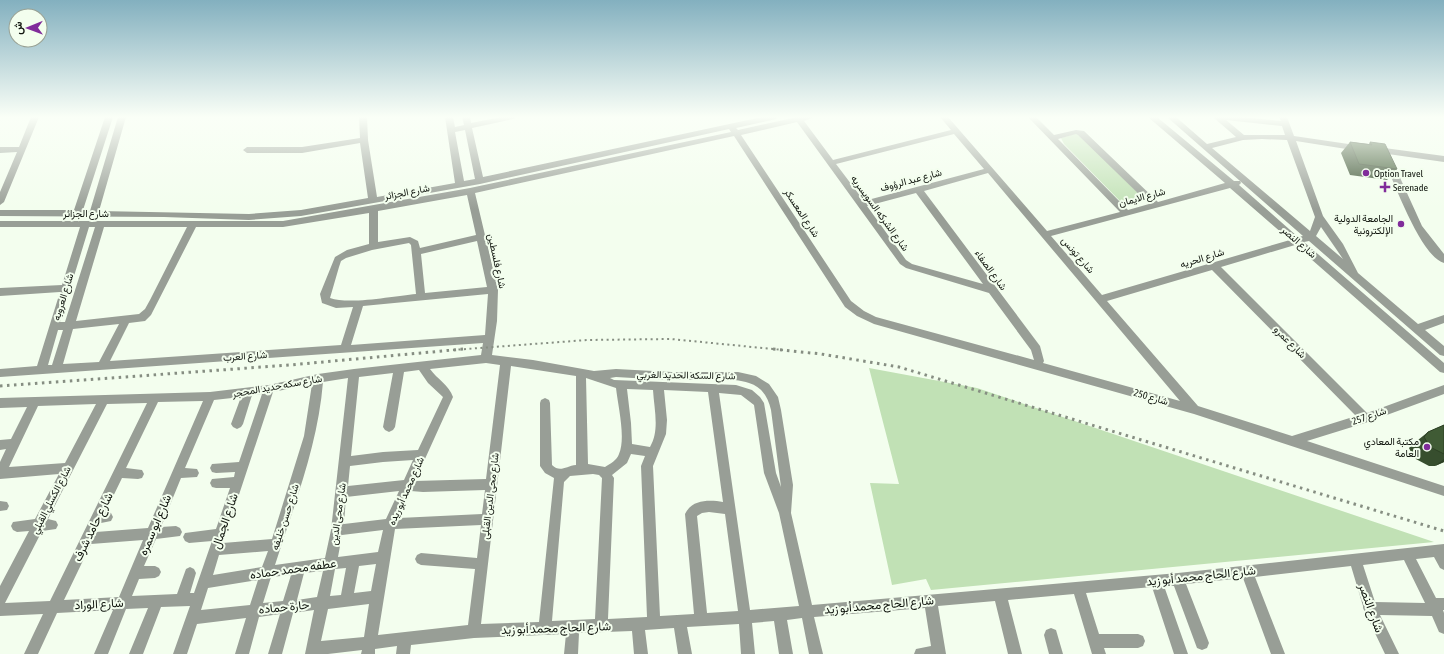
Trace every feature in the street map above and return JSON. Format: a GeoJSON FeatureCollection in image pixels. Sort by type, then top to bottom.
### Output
{"type":"FeatureCollection","features":[{"type":"Feature","properties":{"kind":"street"},"geometry":{"type":"LineString","coordinates":[[78,213],[99,148]]}},
{"type":"Feature","properties":{"kind":"street"},"geometry":{"type":"LineString","coordinates":[[94,213],[113,148]]}},
{"type":"Feature","properties":{"kind":"street"},"geometry":{"type":"LineString","coordinates":[[247,150],[302,150],[317,148]]}},
{"type":"Feature","properties":{"kind":"street"},"geometry":{"type":"LineString","coordinates":[[365,148],[374,205],[373,247]]}},
{"type":"Feature","properties":{"kind":"street"},"geometry":{"type":"LineString","coordinates":[[455,148],[460,185]]}},
{"type":"Feature","properties":{"kind":"street"},"geometry":{"type":"LineString","coordinates":[[473,148],[480,181]]}},
{"type":"Feature","properties":{"kind":"street","name":"شارع الجزائر"},"geometry":{"type":"LineString","coordinates":[[0,213],[268,216],[300,213],[374,205],[470,191],[646,148]]}},
{"type":"Feature","properties":{"kind":"street","name":"شارع الجزائر"},"geometry":{"type":"LineString","coordinates":[[0,224],[283,224],[460,185],[662,148]]}},
{"type":"Feature","properties":{"kind":"street","name":"شارع المعسكر"},"geometry":{"type":"LineString","coordinates":[[745,148],[855,311]]}},
{"type":"Feature","properties":{"kind":"street","name":"شارع الشركه السويسريه"},"geometry":{"type":"LineString","coordinates":[[819,148],[903,262],[909,266],[992,290]]}},
{"type":"Feature","properties":{"kind":"street"},"geometry":{"type":"LineString","coordinates":[[830,163],[891,148]]}},
{"type":"Feature","properties":{"kind":"street","name":"شارع تونس"},"geometry":{"type":"LineString","coordinates":[[970,148],[1194,409]]}},
{"type":"Feature","properties":{"kind":"street"},"geometry":{"type":"LineString","coordinates":[[1061,148],[1126,213]]}},
{"type":"Feature","properties":{"kind":"street"},"geometry":{"type":"LineString","coordinates":[[1096,148],[1156,205]]}},
{"type":"Feature","properties":{"kind":"street","name":"شارع النصر"},"geometry":{"type":"LineString","coordinates":[[1188,148],[1298,240],[1444,369]]}},
{"type":"Feature","properties":{"kind":"street","name":"شارع النصر"},"geometry":{"type":"LineString","coordinates":[[1206,148],[1444,352]]}},
{"type":"Feature","properties":{"kind":"street"},"geometry":{"type":"LineString","coordinates":[[1294,148],[1319,217],[1340,246],[1357,278]]}},
{"type":"Feature","properties":{"kind":"street"},"geometry":{"type":"LineString","coordinates":[[1361,148],[1444,159]]}},
{"type":"Feature","properties":{"kind":"street"},"geometry":{"type":"LineString","coordinates":[[0,150],[22,149],[0,202]]}},
{"type":"Feature","properties":{"kind":"street"},"geometry":{"type":"LineString","coordinates":[[1384,151],[1422,234],[1433,249],[1444,260]]}},
{"type":"Feature","properties":{"kind":"street","name":"شارع عبد الرؤوف"},"geometry":{"type":"LineString","coordinates":[[861,205],[990,170]]}},
{"type":"Feature","properties":{"kind":"street","name":"شارع الايمان"},"geometry":{"type":"LineString","coordinates":[[1045,235],[1245,181]]}},
{"type":"Feature","properties":{"kind":"street","name":"شارع الصفاء"},"geometry":{"type":"LineString","coordinates":[[918,189],[1036,349],[1039,361],[1036,365]]}},
{"type":"Feature","properties":{"kind":"street","name":"شارع فلسطين"},"geometry":{"type":"LineString","coordinates":[[470,191],[493,290],[490,339],[486,359]]}},
{"type":"Feature","properties":{"kind":"street"},"geometry":{"type":"LineString","coordinates":[[1310,237],[1316,231],[1319,217]]}},
{"type":"Feature","properties":{"kind":"street","name":"شارع العروبه"},"geometry":{"type":"LineString","coordinates":[[41,370],[85,224]]}},
{"type":"Feature","properties":{"kind":"street","name":"شارع العروبه"},"geometry":{"type":"LineString","coordinates":[[56,369],[100,224]]}},
{"type":"Feature","properties":{"kind":"street"},"geometry":{"type":"LineString","coordinates":[[54,327],[141,318],[148,312],[193,224]]}},
{"type":"Feature","properties":{"kind":"street"},"geometry":{"type":"LineString","coordinates":[[416,252],[481,237]]}},
{"type":"Feature","properties":{"kind":"street","name":"شارع الحريه"},"geometry":{"type":"LineString","coordinates":[[1101,299],[1310,237]]}},
{"type":"Feature","properties":{"kind":"street"},"geometry":{"type":"LineString","coordinates":[[420,297],[415,243],[410,240],[350,252],[338,259],[325,294],[325,300],[329,303],[336,304],[359,303],[493,290]]}},
{"type":"Feature","properties":{"kind":"street","name":"شارع عمرو"},"geometry":{"type":"LineString","coordinates":[[1214,266],[1365,418]]}},
{"type":"Feature","properties":{"kind":"street"},"geometry":{"type":"LineString","coordinates":[[0,292],[66,288]]}},
{"type":"Feature","properties":{"kind":"street"},"geometry":{"type":"LineString","coordinates":[[345,349],[359,303]]}},
{"type":"Feature","properties":{"kind":"street","name":"شارع 250"},"geometry":{"type":"LineString","coordinates":[[855,311],[874,320],[1194,409],[1444,491]]}},
{"type":"Feature","properties":{"kind":"street"},"geometry":{"type":"LineString","coordinates":[[1416,329],[1444,319]]}},
{"type":"Feature","properties":{"kind":"street"},"geometry":{"type":"LineString","coordinates":[[102,366],[126,320]]}},
{"type":"Feature","properties":{"kind":"street","name":"شارع العرب"},"geometry":{"type":"LineString","coordinates":[[0,373],[490,339]]}},
{"type":"Feature","properties":{"kind":"street","name":"شارع سكه حديد المحجر"},"geometry":{"type":"LineString","coordinates":[[0,403],[103,401],[210,396],[269,389],[318,378],[421,365],[486,359],[506,361]]}},
{"type":"Feature","properties":{"kind":"street","name":"شارع السكه الحديد الغربي"},"geometry":{"type":"LineString","coordinates":[[506,361],[533,364],[594,375],[616,373],[672,376],[738,376],[752,379],[765,387],[773,397],[787,485],[785,513]]}},
{"type":"Feature","properties":{"kind":"street","name":"شارع محى الدين القبلى"},"geometry":{"type":"LineString","coordinates":[[474,631],[506,361]]}},
{"type":"Feature","properties":{"kind":"street","name":"شارع محمد أبو ريده"},"geometry":{"type":"LineString","coordinates":[[369,649],[376,597],[390,524],[448,397],[446,392],[432,380],[421,365]]}},
{"type":"Feature","properties":{"kind":"street"},"geometry":{"type":"LineString","coordinates":[[389,427],[399,368]]}},
{"type":"Feature","properties":{"kind":"street","name":"شارع محى الدين"},"geometry":{"type":"LineString","coordinates":[[312,652],[337,530],[354,373]]}},
{"type":"Feature","properties":{"kind":"street"},"geometry":{"type":"LineString","coordinates":[[581,373],[582,470]]}},
{"type":"Feature","properties":{"kind":"street","name":"شارع السكه الحديد الغربي"},"geometry":{"type":"LineString","coordinates":[[594,375],[613,384],[736,389],[745,391],[753,396],[759,403],[770,473],[785,513],[808,611],[816,654]]}},
{"type":"Feature","properties":{"kind":"street","name":"شارع حسن خليفه"},"geometry":{"type":"LineString","coordinates":[[242,654],[266,572],[302,465],[317,398],[318,378]]}},
{"type":"Feature","properties":{"kind":"street"},"geometry":{"type":"LineString","coordinates":[[606,473],[616,467],[623,458],[627,448],[621,384]]}},
{"type":"Feature","properties":{"kind":"street"},"geometry":{"type":"LineString","coordinates":[[654,623],[646,466],[659,439],[658,387]]}},
{"type":"Feature","properties":{"kind":"street"},"geometry":{"type":"LineString","coordinates":[[713,388],[745,617],[748,654]]}},
{"type":"Feature","properties":{"kind":"street","name":"شارع 257"},"geometry":{"type":"LineString","coordinates":[[1293,441],[1365,418],[1444,388]]}},
{"type":"Feature","properties":{"kind":"street","name":"شارع الجمال"},"geometry":{"type":"LineString","coordinates":[[180,654],[269,389]]}},
{"type":"Feature","properties":{"kind":"street"},"geometry":{"type":"LineString","coordinates":[[237,424],[248,392]]}},
{"type":"Feature","properties":{"kind":"street","name":"شارع ابو سمره"},"geometry":{"type":"LineString","coordinates":[[100,654],[210,396]]}},
{"type":"Feature","properties":{"kind":"street","name":"شارع حامد شرف"},"geometry":{"type":"LineString","coordinates":[[31,654],[87,538],[102,517],[118,474],[154,399]]}},
{"type":"Feature","properties":{"kind":"street","name":"شارع الكسلي القبلي"},"geometry":{"type":"LineString","coordinates":[[0,599],[103,401]]}},
{"type":"Feature","properties":{"kind":"street"},"geometry":{"type":"LineString","coordinates":[[34,403],[1,471],[68,468]]}},
{"type":"Feature","properties":{"kind":"street"},"geometry":{"type":"LineString","coordinates":[[545,404],[546,466],[555,474],[562,475]]}},
{"type":"Feature","properties":{"kind":"street"},"geometry":{"type":"LineString","coordinates":[[0,445],[14,444]]}},
{"type":"Feature","properties":{"kind":"street"},"geometry":{"type":"LineString","coordinates":[[627,448],[653,453]]}},
{"type":"Feature","properties":{"kind":"street"},"geometry":{"type":"LineString","coordinates":[[345,462],[383,457],[422,455]]}},
{"type":"Feature","properties":{"kind":"street"},"geometry":{"type":"LineString","coordinates":[[216,468],[243,466]]}},
{"type":"Feature","properties":{"kind":"street"},"geometry":{"type":"LineString","coordinates":[[545,628],[558,481],[562,475],[567,472],[595,469],[606,473]]}},
{"type":"Feature","properties":{"kind":"street"},"geometry":{"type":"LineString","coordinates":[[178,473],[193,473]]}},
{"type":"Feature","properties":{"kind":"street"},"geometry":{"type":"LineString","coordinates":[[601,626],[608,478],[606,473]]}},
{"type":"Feature","properties":{"kind":"street"},"geometry":{"type":"LineString","coordinates":[[118,474],[138,474]]}},
{"type":"Feature","properties":{"kind":"street"},"geometry":{"type":"LineString","coordinates":[[216,483],[238,482]]}},
{"type":"Feature","properties":{"kind":"street"},"geometry":{"type":"LineString","coordinates":[[342,492],[409,485],[423,487],[492,484]]}},
{"type":"Feature","properties":{"kind":"street"},"geometry":{"type":"LineString","coordinates":[[701,620],[692,514],[696,508],[702,506],[730,508]]}},
{"type":"Feature","properties":{"kind":"street"},"geometry":{"type":"LineString","coordinates":[[337,530],[390,524],[487,519]]}},
{"type":"Feature","properties":{"kind":"street"},"geometry":{"type":"LineString","coordinates":[[17,526],[52,525]]}},
{"type":"Feature","properties":{"kind":"street"},"geometry":{"type":"LineString","coordinates":[[87,538],[176,532]]}},
{"type":"Feature","properties":{"kind":"street"},"geometry":{"type":"LineString","coordinates":[[188,537],[220,534]]}},
{"type":"Feature","properties":{"kind":"street"},"geometry":{"type":"LineString","coordinates":[[215,550],[276,544]]}},
{"type":"Feature","properties":{"kind":"street"},"geometry":{"type":"LineString","coordinates":[[1441,550],[1444,564]]}},
{"type":"Feature","properties":{"kind":"street","name":"شارع الحاج محمد أبو زيد"},"geometry":{"type":"LineString","coordinates":[[312,652],[369,649],[405,639],[474,631],[680,622],[745,617],[1178,578],[1441,550]]}},
{"type":"Feature","properties":{"kind":"street"},"geometry":{"type":"LineString","coordinates":[[1407,554],[1437,606],[1444,627]]}},
{"type":"Feature","properties":{"kind":"street","name":"عطفه محمد حماده"},"geometry":{"type":"LineString","coordinates":[[204,583],[266,572],[383,557]]}},
{"type":"Feature","properties":{"kind":"street"},"geometry":{"type":"LineString","coordinates":[[421,559],[482,564]]}},
{"type":"Feature","properties":{"kind":"street","name":"شارع النصر"},"geometry":{"type":"LineString","coordinates":[[1355,560],[1369,608],[1380,634],[1392,654]]}},
{"type":"Feature","properties":{"kind":"street"},"geometry":{"type":"LineString","coordinates":[[346,600],[354,561]]}},
{"type":"Feature","properties":{"kind":"street"},"geometry":{"type":"LineString","coordinates":[[275,654],[298,568]]}},
{"type":"Feature","properties":{"kind":"street"},"geometry":{"type":"LineString","coordinates":[[1247,571],[1278,654]]}},
{"type":"Feature","properties":{"kind":"street"},"geometry":{"type":"LineString","coordinates":[[135,573],[154,572]]}},
{"type":"Feature","properties":{"kind":"street"},"geometry":{"type":"LineString","coordinates":[[181,600],[190,573]]}},
{"type":"Feature","properties":{"kind":"street"},"geometry":{"type":"LineString","coordinates":[[1178,578],[1202,644]]}},
{"type":"Feature","properties":{"kind":"street"},"geometry":{"type":"LineString","coordinates":[[1156,580],[1181,654]]}},
{"type":"Feature","properties":{"kind":"street"},"geometry":{"type":"LineString","coordinates":[[1078,587],[1099,654]]}},
{"type":"Feature","properties":{"kind":"street"},"geometry":{"type":"LineString","coordinates":[[1000,594],[1015,654]]}},
{"type":"Feature","properties":{"kind":"street","name":"حارة حماده"},"geometry":{"type":"LineString","coordinates":[[192,618],[376,597]]}},
{"type":"Feature","properties":{"kind":"street","name":"شارع الوراد"},"geometry":{"type":"LineString","coordinates":[[0,610],[198,599]]}},
{"type":"Feature","properties":{"kind":"street"},"geometry":{"type":"LineString","coordinates":[[921,654],[939,653],[930,600]]}},
{"type":"Feature","properties":{"kind":"street"},"geometry":{"type":"LineString","coordinates":[[136,654],[157,601]]}},
{"type":"Feature","properties":{"kind":"street"},"geometry":{"type":"LineString","coordinates":[[1369,608],[1437,606]]}},
{"type":"Feature","properties":{"kind":"street"},"geometry":{"type":"LineString","coordinates":[[779,614],[786,654]]}},
{"type":"Feature","properties":{"kind":"street"},"geometry":{"type":"LineString","coordinates":[[680,622],[685,654]]}},
{"type":"Feature","properties":{"kind":"street"},"geometry":{"type":"LineString","coordinates":[[638,624],[641,654]]}},
{"type":"Feature","properties":{"kind":"street"},"geometry":{"type":"LineString","coordinates":[[571,654],[573,627]]}},
{"type":"Feature","properties":{"kind":"street"},"geometry":{"type":"LineString","coordinates":[[1051,635],[1056,654]]}},
{"type":"Feature","properties":{"kind":"street"},"geometry":{"type":"LineString","coordinates":[[403,654],[405,639]]}},
{"type":"Feature","properties":{"kind":"street"},"geometry":{"type":"LineString","coordinates":[[1095,641],[1138,641]]}},
{"type":"Feature","properties":{"kind":"green space"},"geometry":{"type":"Polygon","coordinates":[[[1067,148],[1093,148],[1143,198],[1143,200],[1131,204],[1121,202],[1067,148]]]}},
{"type":"Feature","properties":{"kind":"green space"},"geometry":{"type":"Polygon","coordinates":[[[869,368],[977,388],[1434,542],[931,590],[926,579],[892,585],[870,483],[899,484],[869,368]]]}},
{"type":"Feature","properties":{"kind":"building"},"geometry":{"type":"Polygon","coordinates":[[[1352,148],[1387,148],[1397,169],[1359,164],[1352,148]]]}},
{"type":"Feature","properties":{"kind":"building"},"geometry":{"type":"Polygon","coordinates":[[[1444,425],[1444,454],[1430,447],[1424,437],[1428,432],[1444,425]]]}},
{"type":"Feature","properties":{"kind":"railway"},"geometry":{"type":"LineString","coordinates":[[454,350],[587,340],[671,339],[776,349]]}},
{"type":"Feature","properties":{"kind":"railway"},"geometry":{"type":"LineString","coordinates":[[454,350],[464,349]]}},
{"type":"Feature","properties":{"kind":"railway"},"geometry":{"type":"LineString","coordinates":[[776,349],[783,350]]}},
{"type":"Feature","properties":{"kind":"railway"},"geometry":{"type":"LineString","coordinates":[[776,349],[821,354],[899,367],[1444,531]]}},
{"type":"Feature","properties":{"kind":"railway"},"geometry":{"type":"LineString","coordinates":[[0,386],[290,365],[454,350]]}},
{"type":"Feature","properties":{"kind":"place","name":"Option Travel"},"geometry":{"type":"Point","coordinates":[1366,173]}},
{"type":"Feature","properties":{"kind":"place","name":"Serenade"},"geometry":{"type":"Point","coordinates":[1385,187]}},
{"type":"Feature","properties":{"kind":"place","name":"الجامعة الدولية الإلكترونية"},"geometry":{"type":"Point","coordinates":[1401,224]}},
{"type":"Feature","properties":{"kind":"place","name":"مكتبة المعادي العامة"},"geometry":{"type":"Point","coordinates":[1427,447]}}]}
